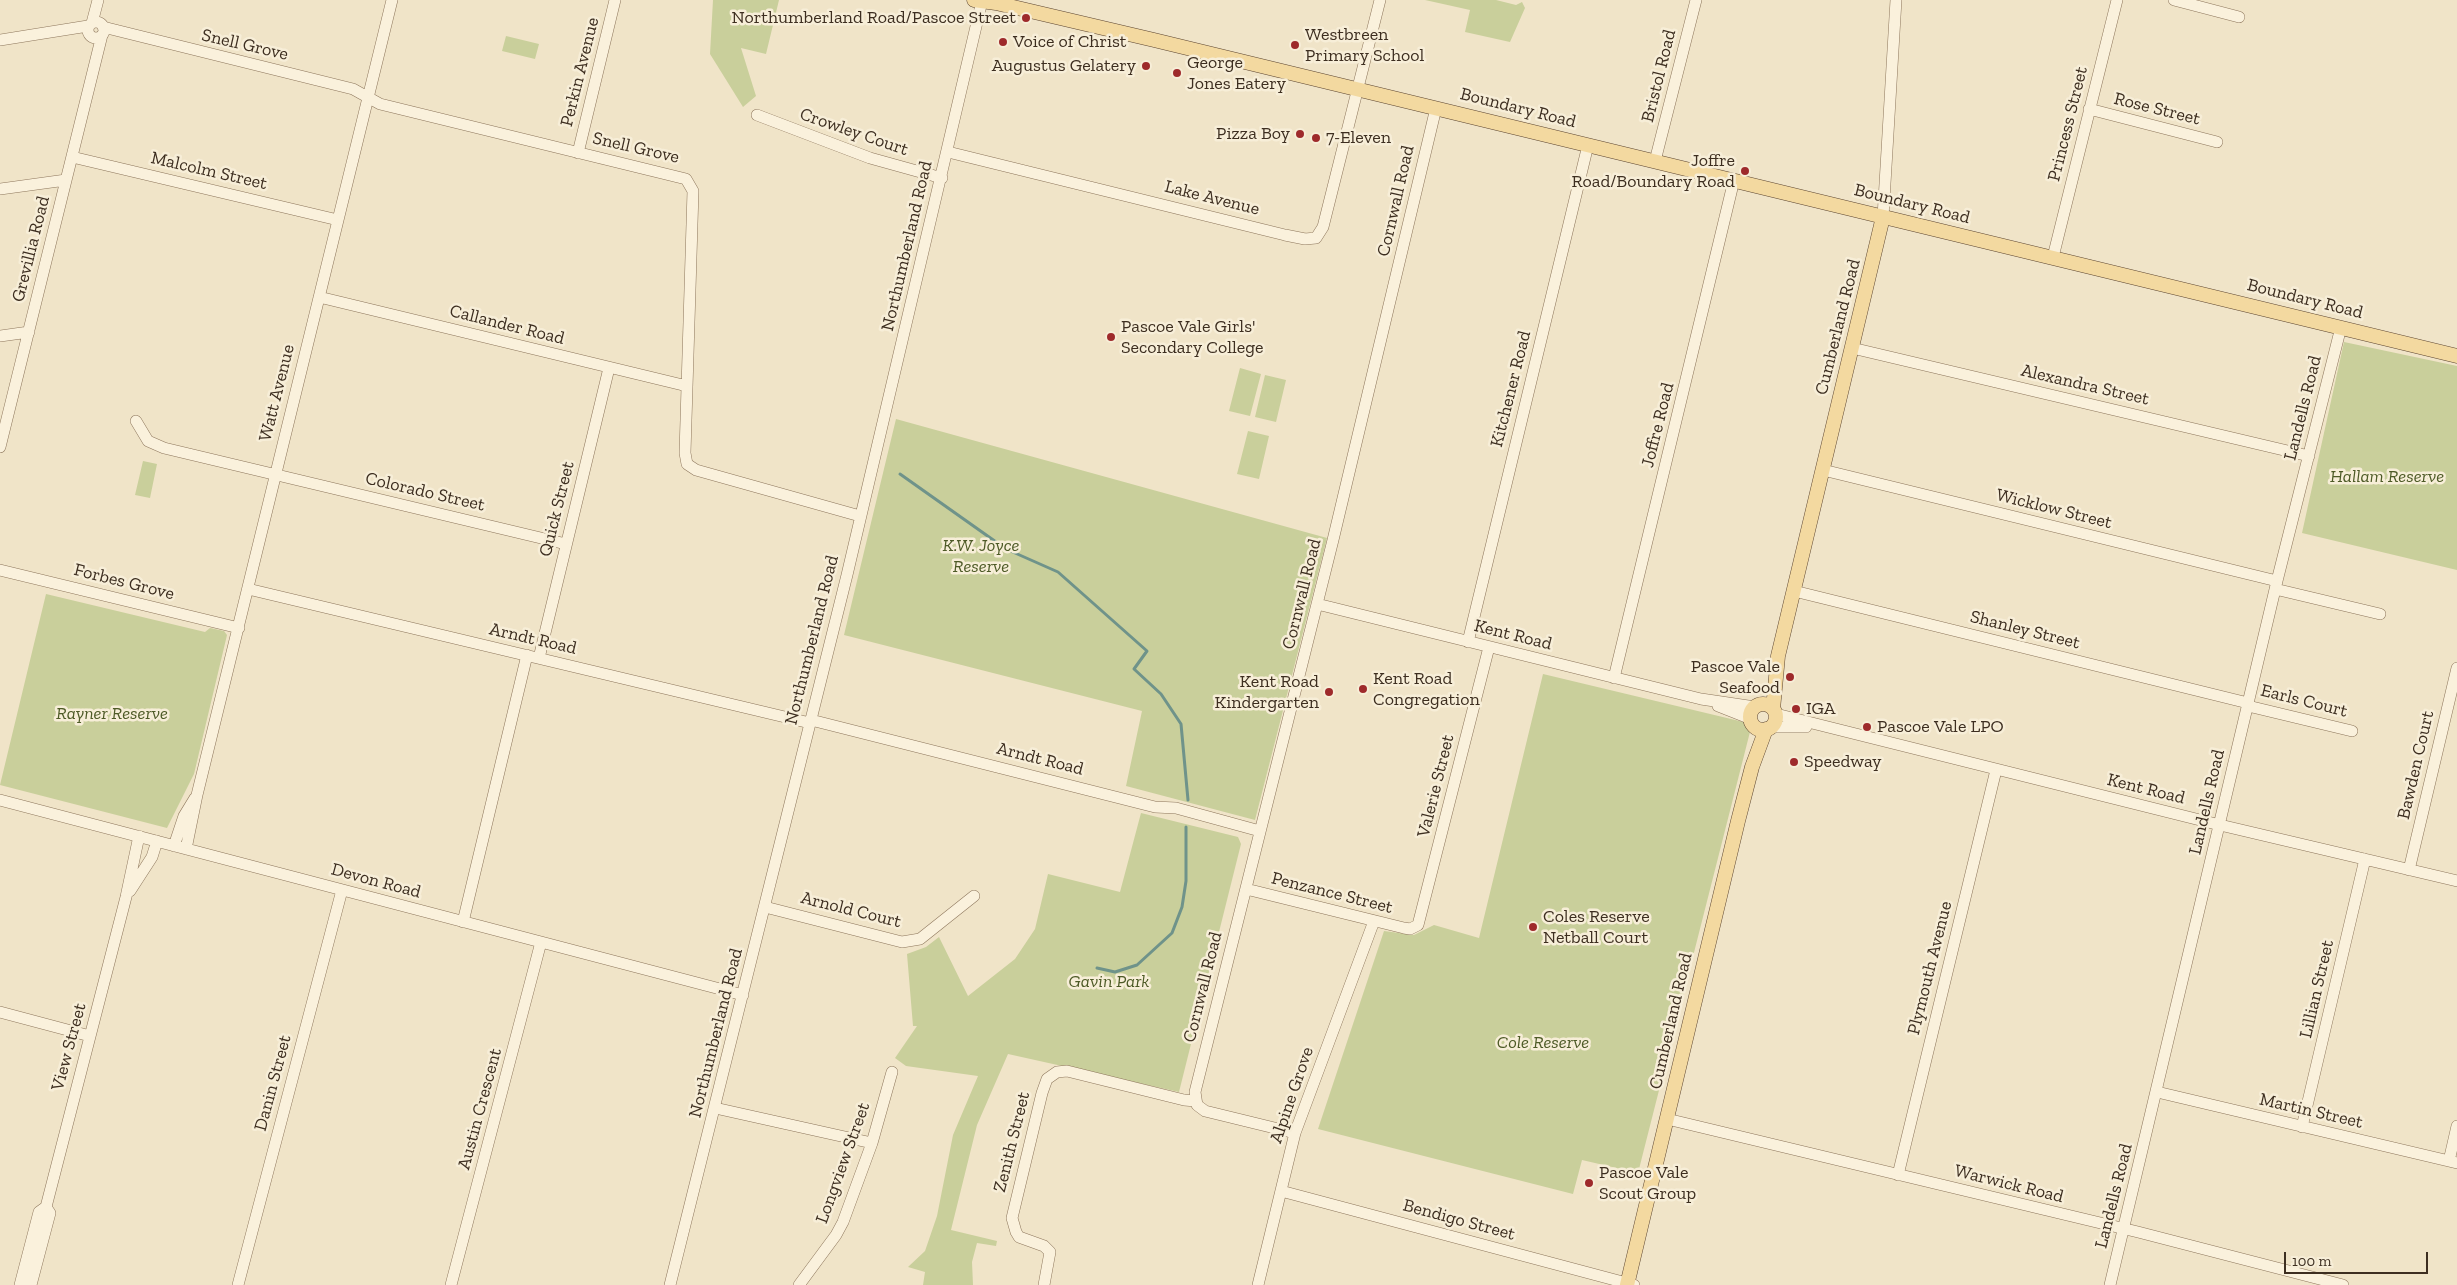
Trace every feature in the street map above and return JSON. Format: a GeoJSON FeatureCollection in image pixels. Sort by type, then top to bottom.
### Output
{"type":"FeatureCollection","features":[{"type":"Feature","properties":{"kind":"main road","name":"Boundary Road"},"geometry":{"type":"LineString","coordinates":[[978,0],[1588,144],[2457,356]]}},
{"type":"Feature","properties":{"kind":"main road","name":"Cumberland Road"},"geometry":{"type":"LineString","coordinates":[[1630,1284],[1667,1119],[1883,217]]}},
{"type":"Feature","properties":{"kind":"street","name":"Grevillia Road"},"geometry":{"type":"LineString","coordinates":[[0,447],[95,59],[98,0]]}},
{"type":"Feature","properties":{"kind":"street","name":"Watt Avenue"},"geometry":{"type":"LineString","coordinates":[[186,849],[197,795],[392,0]]}},
{"type":"Feature","properties":{"kind":"street","name":"Perkin Avenue"},"geometry":{"type":"LineString","coordinates":[[578,153],[616,0]]}},
{"type":"Feature","properties":{"kind":"street","name":"Northumberland Road"},"geometry":{"type":"LineString","coordinates":[[670,1285],[765,907],[942,178],[978,0]]}},
{"type":"Feature","properties":{"kind":"street"},"geometry":{"type":"LineString","coordinates":[[1358,89],[1380,0]]}},
{"type":"Feature","properties":{"kind":"street","name":"Bristol Road"},"geometry":{"type":"LineString","coordinates":[[1655,161],[1696,0]]}},
{"type":"Feature","properties":{"kind":"street","name":"Cumberland Road"},"geometry":{"type":"LineString","coordinates":[[1883,217],[1896,0]]}},
{"type":"Feature","properties":{"kind":"street","name":"Princess Street"},"geometry":{"type":"LineString","coordinates":[[2053,257],[2117,0]]}},
{"type":"Feature","properties":{"kind":"street"},"geometry":{"type":"LineString","coordinates":[[2174,0],[2239,17]]}},
{"type":"Feature","properties":{"kind":"street","name":"Snell Grove"},"geometry":{"type":"LineString","coordinates":[[0,40],[73,29],[96,29],[124,34],[353,89],[380,104],[682,177],[690,183],[693,191],[685,459],[691,467],[860,516]]}},
{"type":"Feature","properties":{"kind":"street","name":"Lake Avenue"},"geometry":{"type":"LineString","coordinates":[[948,152],[1285,235],[1311,239],[1319,236],[1323,227],[1358,89]]}},
{"type":"Feature","properties":{"kind":"street","name":"Cornwall Road"},"geometry":{"type":"LineString","coordinates":[[1196,1101],[1196,1086],[1317,604],[1436,108]]}},
{"type":"Feature","properties":{"kind":"street","name":"Rose Street"},"geometry":{"type":"LineString","coordinates":[[2089,109],[2217,142]]}},
{"type":"Feature","properties":{"kind":"street","name":"Crowley Court"},"geometry":{"type":"LineString","coordinates":[[757,114],[870,158],[942,178]]}},
{"type":"Feature","properties":{"kind":"street","name":"Kitchener Road"},"geometry":{"type":"LineString","coordinates":[[1468,642],[1588,144]]}},
{"type":"Feature","properties":{"kind":"street","name":"Malcolm Street"},"geometry":{"type":"LineString","coordinates":[[72,157],[338,220]]}},
{"type":"Feature","properties":{"kind":"street"},"geometry":{"type":"LineString","coordinates":[[0,189],[66,180]]}},
{"type":"Feature","properties":{"kind":"street","name":"Joffre Road"},"geometry":{"type":"LineString","coordinates":[[1614,678],[1734,180]]}},
{"type":"Feature","properties":{"kind":"street","name":"Callander Road"},"geometry":{"type":"LineString","coordinates":[[319,297],[687,386]]}},
{"type":"Feature","properties":{"kind":"street","name":"Landells Road"},"geometry":{"type":"LineString","coordinates":[[2110,1285],[2276,585],[2341,327]]}},
{"type":"Feature","properties":{"kind":"street"},"geometry":{"type":"LineString","coordinates":[[0,336],[29,332]]}},
{"type":"Feature","properties":{"kind":"street","name":"Alexandra Street"},"geometry":{"type":"LineString","coordinates":[[1852,348],[2309,456]]}},
{"type":"Feature","properties":{"kind":"street","name":"Quick Street"},"geometry":{"type":"LineString","coordinates":[[539,658],[609,368]]}},
{"type":"Feature","properties":{"kind":"street","name":"Colorado Street"},"geometry":{"type":"LineString","coordinates":[[136,421],[145,438],[154,444],[566,544]]}},
{"type":"Feature","properties":{"kind":"street","name":"Wicklow Street"},"geometry":{"type":"LineString","coordinates":[[1823,470],[2276,585],[2380,614]]}},
{"type":"Feature","properties":{"kind":"street","name":"Forbes Grove"},"geometry":{"type":"LineString","coordinates":[[0,570],[239,628]]}},
{"type":"Feature","properties":{"kind":"street","name":"Arndt Road"},"geometry":{"type":"LineString","coordinates":[[248,589],[810,722],[1155,807],[1176,808],[1260,831]]}},
{"type":"Feature","properties":{"kind":"street","name":"Shanley Street"},"geometry":{"type":"LineString","coordinates":[[1794,591],[2248,704]]}},
{"type":"Feature","properties":{"kind":"street","name":"Kent Road"},"geometry":{"type":"LineString","coordinates":[[1317,604],[1701,699],[1763,717],[1828,728],[2220,825],[2457,881]]}},
{"type":"Feature","properties":{"kind":"street","name":"Valerie Street"},"geometry":{"type":"LineString","coordinates":[[1410,929],[1418,925],[1422,916],[1488,647]]}},
{"type":"Feature","properties":{"kind":"street"},"geometry":{"type":"LineString","coordinates":[[463,922],[527,655]]}},
{"type":"Feature","properties":{"kind":"street","name":"Bawden Court"},"geometry":{"type":"LineString","coordinates":[[2410,870],[2457,668]]}},
{"type":"Feature","properties":{"kind":"street","name":"Earls Court"},"geometry":{"type":"LineString","coordinates":[[2248,704],[2352,731]]}},
{"type":"Feature","properties":{"kind":"street","name":"Plymouth Avenue"},"geometry":{"type":"LineString","coordinates":[[1898,1175],[1996,770]]}},
{"type":"Feature","properties":{"kind":"street","name":"Watt Avenue"},"geometry":{"type":"LineString","coordinates":[[174,846],[184,816],[197,795]]}},
{"type":"Feature","properties":{"kind":"street","name":"Devon Road"},"geometry":{"type":"LineString","coordinates":[[0,800],[743,995]]}},
{"type":"Feature","properties":{"kind":"street","name":"View Street"},"geometry":{"type":"LineString","coordinates":[[20,1285],[39,1212],[46,1207],[126,897],[139,836]]}},
{"type":"Feature","properties":{"kind":"street","name":"View Street"},"geometry":{"type":"LineString","coordinates":[[126,897],[152,857],[157,841]]}},
{"type":"Feature","properties":{"kind":"street","name":"Lillian Street"},"geometry":{"type":"LineString","coordinates":[[2302,1127],[2365,860]]}},
{"type":"Feature","properties":{"kind":"street","name":"Penzance Street"},"geometry":{"type":"LineString","coordinates":[[1246,889],[1410,929]]}},
{"type":"Feature","properties":{"kind":"street","name":"Danin Street"},"geometry":{"type":"LineString","coordinates":[[238,1285],[342,890]]}},
{"type":"Feature","properties":{"kind":"street","name":"Arnold Court"},"geometry":{"type":"LineString","coordinates":[[765,907],[902,942],[920,939],[974,896]]}},
{"type":"Feature","properties":{"kind":"street","name":"Alpine Grove"},"geometry":{"type":"LineString","coordinates":[[1258,1285],[1295,1133],[1374,921]]}},
{"type":"Feature","properties":{"kind":"street","name":"Austin Crescent"},"geometry":{"type":"LineString","coordinates":[[452,1285],[541,942]]}},
{"type":"Feature","properties":{"kind":"street"},"geometry":{"type":"LineString","coordinates":[[0,1012],[90,1036]]}},
{"type":"Feature","properties":{"kind":"street","name":"Zenith Street"},"geometry":{"type":"LineString","coordinates":[[1044,1285],[1050,1252],[1044,1246],[1019,1237],[1012,1218],[1042,1093],[1047,1080],[1057,1072],[1067,1071],[1184,1100],[1196,1101]]}},
{"type":"Feature","properties":{"kind":"street","name":"Longview Street"},"geometry":{"type":"LineString","coordinates":[[799,1285],[836,1235],[872,1143],[892,1072]]}},
{"type":"Feature","properties":{"kind":"street","name":"Martin Street"},"geometry":{"type":"LineString","coordinates":[[2157,1092],[2453,1162]]}},
{"type":"Feature","properties":{"kind":"street"},"geometry":{"type":"LineString","coordinates":[[1196,1101],[1200,1108],[1213,1113],[1295,1133]]}},
{"type":"Feature","properties":{"kind":"street"},"geometry":{"type":"LineString","coordinates":[[715,1108],[872,1143]]}},
{"type":"Feature","properties":{"kind":"street","name":"Warwick Road"},"geometry":{"type":"LineString","coordinates":[[1667,1119],[2124,1229],[2343,1285]]}},
{"type":"Feature","properties":{"kind":"street"},"geometry":{"type":"LineString","coordinates":[[2453,1162],[2457,1126]]}},
{"type":"Feature","properties":{"kind":"street","name":"Bendigo Street"},"geometry":{"type":"LineString","coordinates":[[1281,1192],[1630,1284]]}},
{"type":"Feature","properties":{"kind":"street","name":"View Street"},"geometry":{"type":"LineString","coordinates":[[31,1285],[50,1213],[46,1207]]}},
{"type":"Feature","properties":{"kind":"green space"},"geometry":{"type":"Polygon","coordinates":[[[713,0],[779,0],[766,54],[741,48],[756,96],[743,107],[710,54],[713,0]]]}},
{"type":"Feature","properties":{"kind":"green space"},"geometry":{"type":"Polygon","coordinates":[[[1425,0],[1496,0],[1516,5],[1522,2],[1525,8],[1510,42],[1465,32],[1470,10],[1425,0]]]}},
{"type":"Feature","properties":{"kind":"green space"},"geometry":{"type":"Polygon","coordinates":[[[506,36],[539,44],[535,59],[502,51],[506,36]]]}},
{"type":"Feature","properties":{"kind":"green space","name":"Hallam Reserve"},"geometry":{"type":"Polygon","coordinates":[[[2344,342],[2457,366],[2457,570],[2302,533],[2344,342]]]}},
{"type":"Feature","properties":{"kind":"green space"},"geometry":{"type":"Polygon","coordinates":[[[1240,368],[1261,374],[1250,416],[1229,411],[1240,368]]]}},
{"type":"Feature","properties":{"kind":"green space"},"geometry":{"type":"Polygon","coordinates":[[[1265,375],[1286,380],[1276,422],[1255,417],[1265,375]]]}},
{"type":"Feature","properties":{"kind":"green space","name":"K.W. Joyce Reserve"},"geometry":{"type":"Polygon","coordinates":[[[896,419],[1327,538],[1255,820],[1126,786],[1142,711],[844,635],[896,419]]]}},
{"type":"Feature","properties":{"kind":"green space"},"geometry":{"type":"Polygon","coordinates":[[[1248,431],[1269,436],[1259,479],[1237,474],[1248,431]]]}},
{"type":"Feature","properties":{"kind":"green space"},"geometry":{"type":"Polygon","coordinates":[[[143,461],[157,464],[150,498],[135,495],[143,461]]]}},
{"type":"Feature","properties":{"kind":"green space","name":"Rayner Reserve"},"geometry":{"type":"Polygon","coordinates":[[[46,594],[205,632],[210,628],[224,631],[227,635],[194,774],[167,828],[0,785],[46,594]]]}},
{"type":"Feature","properties":{"kind":"green space","name":"Cole Reserve"},"geometry":{"type":"Polygon","coordinates":[[[1543,674],[1752,724],[1638,1173],[1582,1160],[1573,1194],[1318,1129],[1384,931],[1414,935],[1434,925],[1479,938],[1543,674]]]}},
{"type":"Feature","properties":{"kind":"green space","name":"Gavin Park"},"geometry":{"type":"Polygon","coordinates":[[[1141,813],[1238,837],[1241,844],[1179,1092],[1008,1054],[977,1125],[951,1230],[997,1241],[996,1246],[977,1243],[972,1262],[973,1285],[923,1285],[925,1272],[908,1267],[925,1251],[937,1216],[953,1135],[978,1076],[906,1066],[895,1058],[917,1026],[913,1026],[907,954],[926,947],[939,937],[968,996],[1015,959],[1035,929],[1048,874],[1120,892],[1141,813]]]}},
{"type":"Feature","properties":{"kind":"waterway"},"geometry":{"type":"LineString","coordinates":[[900,474],[1006,549],[1058,572],[1147,651],[1134,669],[1161,694],[1181,724],[1188,800]]}},
{"type":"Feature","properties":{"kind":"waterway"},"geometry":{"type":"LineString","coordinates":[[1097,968],[1115,972],[1137,965],[1172,933],[1182,907],[1186,881],[1186,827]]}},
{"type":"Feature","properties":{"kind":"place","name":"Northumberland Road/Pascoe Street"},"geometry":{"type":"Point","coordinates":[1026,18]}},
{"type":"Feature","properties":{"kind":"place","name":"Voice of Christ"},"geometry":{"type":"Point","coordinates":[1003,42]}},
{"type":"Feature","properties":{"kind":"place","name":"Westbreen Primary School"},"geometry":{"type":"Point","coordinates":[1295,45]}},
{"type":"Feature","properties":{"kind":"place","name":"Augustus Gelatery"},"geometry":{"type":"Point","coordinates":[1146,66]}},
{"type":"Feature","properties":{"kind":"place","name":"George Jones Eatery"},"geometry":{"type":"Point","coordinates":[1177,73]}},
{"type":"Feature","properties":{"kind":"place","name":"Pizza Boy"},"geometry":{"type":"Point","coordinates":[1300,134]}},
{"type":"Feature","properties":{"kind":"place","name":"7-Eleven"},"geometry":{"type":"Point","coordinates":[1316,138]}},
{"type":"Feature","properties":{"kind":"place","name":"Joffre Road/Boundary Road"},"geometry":{"type":"Point","coordinates":[1745,171]}},
{"type":"Feature","properties":{"kind":"place","name":"Pascoe Vale Girls' Secondary College"},"geometry":{"type":"Point","coordinates":[1111,337]}},
{"type":"Feature","properties":{"kind":"place","name":"Pascoe Vale Seafood"},"geometry":{"type":"Point","coordinates":[1790,677]}},
{"type":"Feature","properties":{"kind":"place","name":"Kent Road Congregation"},"geometry":{"type":"Point","coordinates":[1363,689]}},
{"type":"Feature","properties":{"kind":"place","name":"Kent Road Kindergarten"},"geometry":{"type":"Point","coordinates":[1329,692]}},
{"type":"Feature","properties":{"kind":"place","name":"IGA"},"geometry":{"type":"Point","coordinates":[1796,709]}},
{"type":"Feature","properties":{"kind":"place","name":"Pascoe Vale LPO"},"geometry":{"type":"Point","coordinates":[1867,727]}},
{"type":"Feature","properties":{"kind":"place","name":"Speedway"},"geometry":{"type":"Point","coordinates":[1794,762]}},
{"type":"Feature","properties":{"kind":"place","name":"Coles Reserve Netball Court"},"geometry":{"type":"Point","coordinates":[1533,927]}},
{"type":"Feature","properties":{"kind":"place","name":"Pascoe Vale Scout Group"},"geometry":{"type":"Point","coordinates":[1589,1183]}}]}
